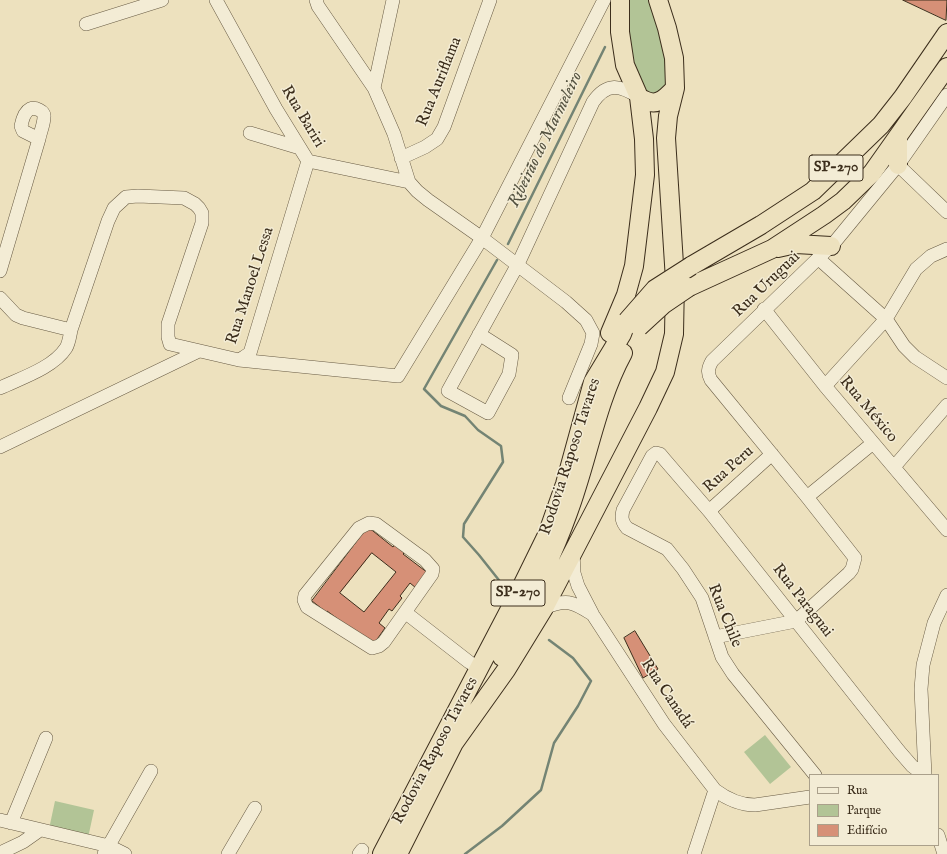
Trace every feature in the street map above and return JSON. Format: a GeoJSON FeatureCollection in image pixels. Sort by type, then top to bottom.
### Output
{"type":"FeatureCollection","features":[{"type":"Feature","properties":{"kind":"highway"},"geometry":{"type":"LineString","coordinates":[[593,382],[626,295],[634,266],[645,175],[644,139],[639,97],[625,65],[620,32],[620,0]]}},
{"type":"Feature","properties":{"kind":"highway"},"geometry":{"type":"LineString","coordinates":[[454,743],[506,670],[544,608],[648,408],[664,372],[671,351],[674,334],[675,280],[666,138],[668,116],[675,88],[674,58],[667,28],[658,0]]}},
{"type":"Feature","properties":{"kind":"highway","name":"Rodovia Raposo Tavares"},"geometry":{"type":"LineString","coordinates":[[398,854],[454,743],[501,658],[540,581],[568,514],[603,398],[616,365],[628,342],[633,324],[655,289],[690,266],[761,225],[813,191],[881,125],[903,97],[947,33]]}},
{"type":"Feature","properties":{"kind":"highway","name":"Rodovia Raposo Tavares"},"geometry":{"type":"LineString","coordinates":[[382,854],[547,536],[565,484],[593,382],[622,334],[633,324],[689,287],[772,249],[843,201],[872,173],[947,67]]}},
{"type":"Feature","properties":{"kind":"highway"},"geometry":{"type":"LineString","coordinates":[[639,97],[650,103],[658,102],[664,99],[675,88]]}},
{"type":"Feature","properties":{"kind":"highway"},"geometry":{"type":"LineString","coordinates":[[898,136],[898,165]]}},
{"type":"Feature","properties":{"kind":"highway"},"geometry":{"type":"LineString","coordinates":[[772,249],[796,244],[825,252]]}},
{"type":"Feature","properties":{"kind":"street"},"geometry":{"type":"LineString","coordinates":[[86,24],[162,0]]}},
{"type":"Feature","properties":{"kind":"street","name":"Rua Bariri"},"geometry":{"type":"LineString","coordinates":[[216,0],[276,109],[308,161],[409,182]]}},
{"type":"Feature","properties":{"kind":"street"},"geometry":{"type":"LineString","coordinates":[[316,0],[318,6],[374,88],[394,134],[409,182],[428,200],[518,264],[586,320],[592,333],[591,344],[568,398]]}},
{"type":"Feature","properties":{"kind":"street"},"geometry":{"type":"LineString","coordinates":[[374,88],[393,0]]}},
{"type":"Feature","properties":{"kind":"street","name":"Rua Auriflama"},"geometry":{"type":"LineString","coordinates":[[401,158],[425,147],[437,139],[444,128],[490,0]]}},
{"type":"Feature","properties":{"kind":"street"},"geometry":{"type":"LineString","coordinates":[[238,360],[398,376],[482,238],[604,0]]}},
{"type":"Feature","properties":{"kind":"street"},"geometry":{"type":"LineString","coordinates":[[479,334],[512,355],[509,374],[488,413],[448,391],[479,334],[518,264],[593,102],[600,93],[606,89],[615,87],[628,90],[639,97]]}},
{"type":"Feature","properties":{"kind":"street","name":"Rua Uruguai"},"geometry":{"type":"LineString","coordinates":[[796,621],[849,573],[852,569],[855,558],[807,496],[711,380],[708,372],[709,368],[712,361],[764,309],[825,252],[898,165],[947,95]]}},
{"type":"Feature","properties":{"kind":"street"},"geometry":{"type":"LineString","coordinates":[[250,133],[300,148]]}},
{"type":"Feature","properties":{"kind":"street"},"geometry":{"type":"LineString","coordinates":[[0,271],[38,139]]}},
{"type":"Feature","properties":{"kind":"street","name":"Rua Manoel Lessa"},"geometry":{"type":"LineString","coordinates":[[71,330],[108,221],[114,208],[126,197],[132,196],[184,198],[199,208],[202,213],[202,223],[168,324],[168,337],[170,344],[238,360],[244,357],[250,352],[308,161]]}},
{"type":"Feature","properties":{"kind":"street"},"geometry":{"type":"LineString","coordinates":[[898,165],[947,212]]}},
{"type":"Feature","properties":{"kind":"street"},"geometry":{"type":"LineString","coordinates":[[825,386],[886,319],[916,269],[931,256],[947,249]]}},
{"type":"Feature","properties":{"kind":"street"},"geometry":{"type":"LineString","coordinates":[[825,252],[886,319],[904,346],[915,357],[947,378]]}},
{"type":"Feature","properties":{"kind":"street"},"geometry":{"type":"LineString","coordinates":[[0,298],[16,315],[71,330],[67,346],[60,356],[51,363],[0,388]]}},
{"type":"Feature","properties":{"kind":"street","name":"Rua México"},"geometry":{"type":"LineString","coordinates":[[764,309],[825,386],[947,530]]}},
{"type":"Feature","properties":{"kind":"street"},"geometry":{"type":"LineString","coordinates":[[0,446],[199,351]]}},
{"type":"Feature","properties":{"kind":"street"},"geometry":{"type":"LineString","coordinates":[[894,467],[947,405]]}},
{"type":"Feature","properties":{"kind":"street"},"geometry":{"type":"LineString","coordinates":[[807,496],[873,443]]}},
{"type":"Feature","properties":{"kind":"street","name":"Rua Paraguai"},"geometry":{"type":"LineString","coordinates":[[652,456],[656,453],[660,454],[709,510],[899,751],[912,766],[923,774]]}},
{"type":"Feature","properties":{"kind":"street","name":"Rua Peru"},"geometry":{"type":"LineString","coordinates":[[709,510],[772,454]]}},
{"type":"Feature","properties":{"kind":"street","name":"Rua Chile"},"geometry":{"type":"LineString","coordinates":[[652,456],[622,510],[621,516],[624,524],[627,528],[667,549],[675,557],[702,598],[722,658],[733,674],[814,774]]}},
{"type":"Feature","properties":{"kind":"street"},"geometry":{"type":"LineString","coordinates":[[369,523],[376,524],[425,560],[433,569],[432,574],[406,613],[384,642],[380,646],[372,648],[307,606],[304,600],[306,595],[359,528],[369,523]]}},
{"type":"Feature","properties":{"kind":"street","name":"Rua Canadá"},"geometry":{"type":"LineString","coordinates":[[573,552],[574,573],[578,586],[593,615],[664,724],[714,790]]}},
{"type":"Feature","properties":{"kind":"street"},"geometry":{"type":"LineString","coordinates":[[924,774],[921,689],[923,665],[934,623],[947,596]]}},
{"type":"Feature","properties":{"kind":"street"},"geometry":{"type":"LineString","coordinates":[[544,608],[557,603],[571,603],[578,605],[593,615]]}},
{"type":"Feature","properties":{"kind":"street"},"geometry":{"type":"LineString","coordinates":[[406,613],[469,662],[479,668]]}},
{"type":"Feature","properties":{"kind":"street"},"geometry":{"type":"LineString","coordinates":[[715,637],[796,621]]}},
{"type":"Feature","properties":{"kind":"street"},"geometry":{"type":"LineString","coordinates":[[46,738],[5,822],[40,830],[106,850],[125,854]]}},
{"type":"Feature","properties":{"kind":"street"},"geometry":{"type":"LineString","coordinates":[[106,850],[151,771]]}},
{"type":"Feature","properties":{"kind":"street"},"geometry":{"type":"LineString","coordinates":[[694,854],[714,790],[725,797],[747,805],[756,806],[809,797]]}},
{"type":"Feature","properties":{"kind":"street"},"geometry":{"type":"LineString","coordinates":[[228,854],[255,808]]}},
{"type":"Feature","properties":{"kind":"street"},"geometry":{"type":"LineString","coordinates":[[0,853],[23,842],[40,830]]}},
{"type":"Feature","properties":{"kind":"street"},"geometry":{"type":"LineString","coordinates":[[939,839],[944,854]]}},
{"type":"Feature","properties":{"kind":"green space"},"geometry":{"type":"Polygon","coordinates":[[[628,0],[652,0],[671,73],[662,98],[645,94],[632,67],[626,23],[628,0]]]}},
{"type":"Feature","properties":{"kind":"green space"},"geometry":{"type":"Polygon","coordinates":[[[765,735],[791,767],[770,784],[744,752],[765,735]]]}},
{"type":"Feature","properties":{"kind":"green space"},"geometry":{"type":"Polygon","coordinates":[[[55,801],[94,810],[88,838],[49,829],[55,801]]]}},
{"type":"Feature","properties":{"kind":"building"},"geometry":{"type":"Polygon","coordinates":[[[903,0],[947,0],[946,20],[903,0]]]}},
{"type":"Feature","properties":{"kind":"building"},"geometry":{"type":"Polygon","coordinates":[[[368,527],[393,547],[395,544],[405,552],[403,554],[428,573],[416,588],[410,583],[400,596],[402,598],[392,611],[389,609],[379,623],[385,628],[373,645],[312,601],[368,527]],[[372,553],[340,593],[364,612],[396,572],[372,553]]]}},
{"type":"Feature","properties":{"kind":"building"},"geometry":{"type":"Polygon","coordinates":[[[635,631],[658,669],[643,678],[624,638],[635,631]]]}},
{"type":"Feature","properties":{"kind":"waterway","name":"Ribeirão do Marmeleiro"},"geometry":{"type":"LineString","coordinates":[[508,244],[605,47]]}},
{"type":"Feature","properties":{"kind":"waterway","name":"Ribeirão do Marmeleiro"},"geometry":{"type":"LineString","coordinates":[[497,260],[424,389],[441,406],[465,416],[478,430],[501,446],[503,462],[464,524],[463,537],[502,584]]}},
{"type":"Feature","properties":{"kind":"waterway","name":"Ribeirão do Marmeleiro"},"geometry":{"type":"LineString","coordinates":[[465,854],[502,826],[541,790],[554,743],[578,706],[591,681],[573,658],[549,640]]}}]}
